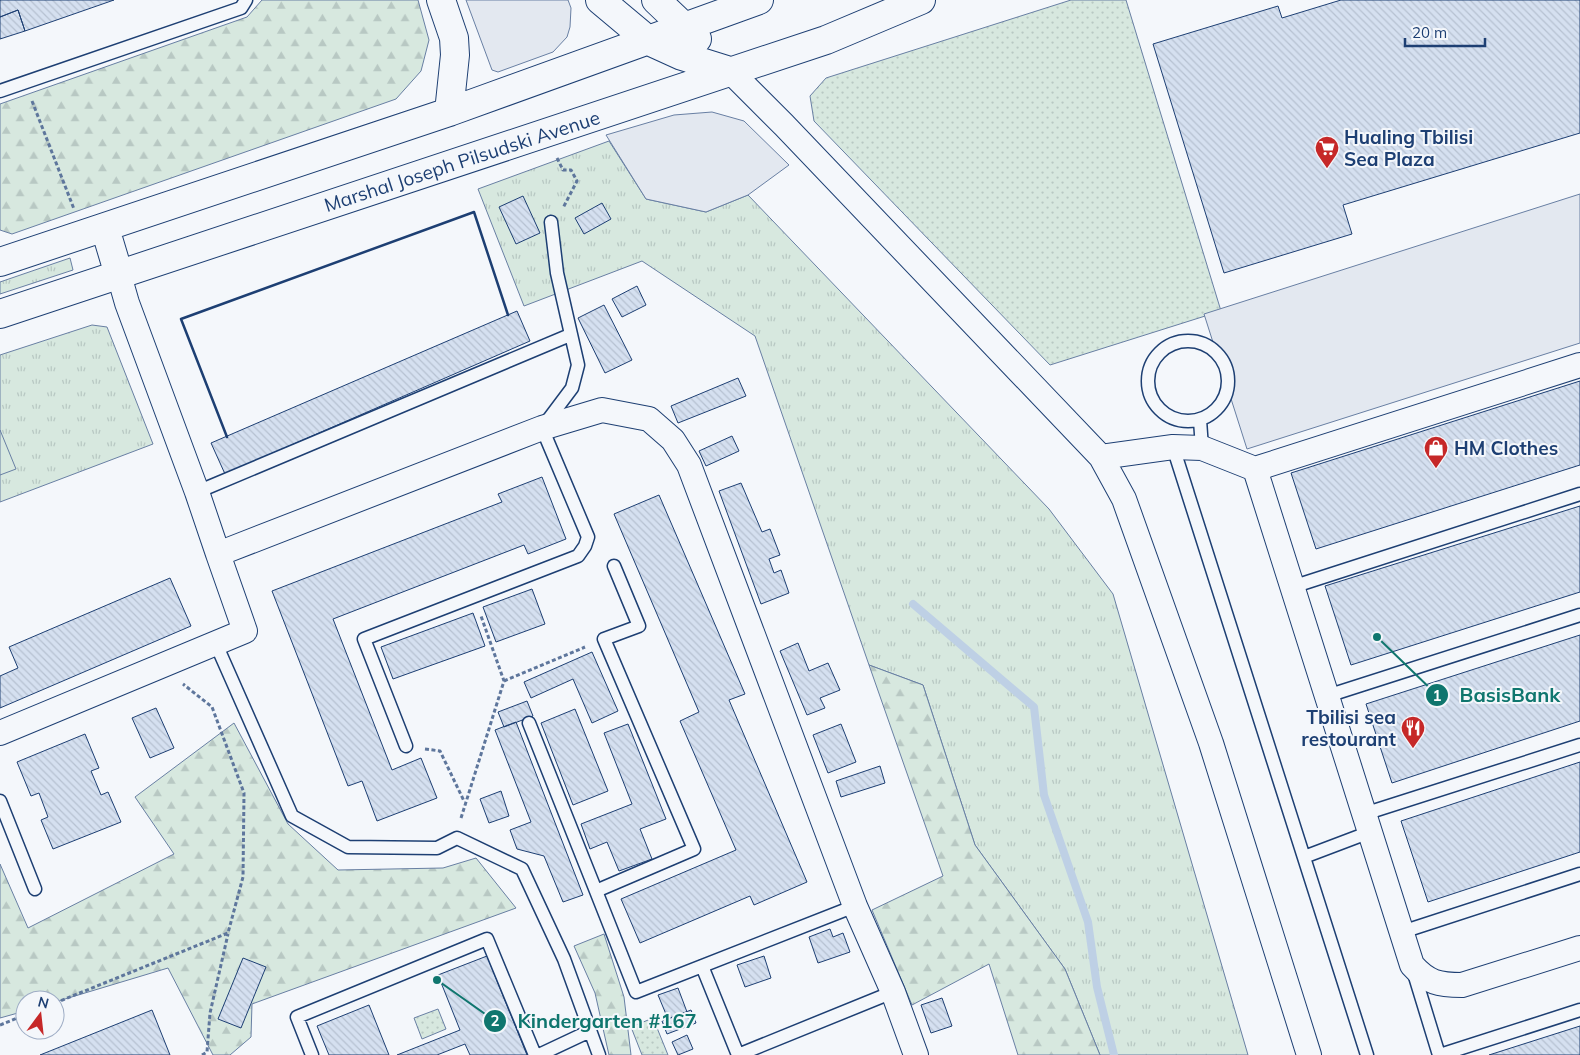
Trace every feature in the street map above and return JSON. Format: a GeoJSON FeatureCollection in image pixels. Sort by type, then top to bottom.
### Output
{"type":"FeatureCollection","features":[{"type":"Feature","properties":{"kind":"main road"},"geometry":{"type":"LineString","coordinates":[[442,0],[454,38],[455,55],[449,112]]}},
{"type":"Feature","properties":{"kind":"main road"},"geometry":{"type":"LineString","coordinates":[[600,0],[649,41],[682,56],[730,71]]}},
{"type":"Feature","properties":{"kind":"main road"},"geometry":{"type":"LineString","coordinates":[[656,0],[730,71]]}},
{"type":"Feature","properties":{"kind":"main road"},"geometry":{"type":"LineString","coordinates":[[0,262],[449,112],[686,28],[759,0]]}},
{"type":"Feature","properties":{"kind":"main road","name":"Marshal Joseph Pilsudski Avenue"},"geometry":{"type":"LineString","coordinates":[[0,314],[826,40],[921,0]]}},
{"type":"Feature","properties":{"kind":"main road"},"geometry":{"type":"LineString","coordinates":[[105,228],[120,275]]}},
{"type":"Feature","properties":{"kind":"street"},"geometry":{"type":"LineString","coordinates":[[730,71],[1101,457],[1124,499],[1208,733],[1309,1055]]}},
{"type":"Feature","properties":{"kind":"street"},"geometry":{"type":"LineString","coordinates":[[0,733],[246,631],[198,492],[127,304],[120,275]]}},
{"type":"Feature","properties":{"kind":"street"},"geometry":{"type":"LineString","coordinates":[[1101,457],[1174,447],[1202,448],[1255,469],[1580,364]]}},
{"type":"Feature","properties":{"kind":"street"},"geometry":{"type":"LineString","coordinates":[[218,554],[542,428],[602,410],[649,419],[673,440],[689,465],[855,906],[894,992],[916,1055]]}},
{"type":"Feature","properties":{"kind":"street"},"geometry":{"type":"LineString","coordinates":[[1255,469],[1412,965],[1423,977],[1442,986],[1462,985],[1580,948]]}},
{"type":"Feature","properties":{"kind":"lane"},"geometry":{"type":"LineString","coordinates":[[1,89],[241,8],[246,0]]}},
{"type":"Feature","properties":{"kind":"lane"},"geometry":{"type":"LineString","coordinates":[[406,746],[364,639],[578,556],[586,546],[588,537],[542,428],[572,388],[578,365],[557,273],[551,222]]}},
{"type":"Feature","properties":{"kind":"lane"},"geometry":{"type":"LineString","coordinates":[[198,492],[570,335]]}},
{"type":"Feature","properties":{"kind":"lane"},"geometry":{"type":"LineString","coordinates":[[1182,341],[1196,341],[1208,346],[1218,354],[1225,365],[1228,378],[1227,392],[1216,409],[1200,420],[1186,422],[1173,419],[1161,412],[1152,402],[1148,389],[1149,369],[1159,352],[1169,345],[1182,341]]}},
{"type":"Feature","properties":{"kind":"lane"},"geometry":{"type":"LineString","coordinates":[[1200,420],[1202,448]]}},
{"type":"Feature","properties":{"kind":"lane"},"geometry":{"type":"LineString","coordinates":[[1174,447],[1366,1055]]}},
{"type":"Feature","properties":{"kind":"lane"},"geometry":{"type":"LineString","coordinates":[[1292,587],[1580,494]]}},
{"type":"Feature","properties":{"kind":"lane"},"geometry":{"type":"LineString","coordinates":[[596,891],[694,850],[604,639],[639,626],[614,566]]}},
{"type":"Feature","properties":{"kind":"lane"},"geometry":{"type":"LineString","coordinates":[[1327,696],[1580,615]]}},
{"type":"Feature","properties":{"kind":"lane"},"geometry":{"type":"LineString","coordinates":[[216,644],[292,816],[348,848],[437,848],[456,838],[522,869],[564,960],[599,1055]]}},
{"type":"Feature","properties":{"kind":"lane"},"geometry":{"type":"LineString","coordinates":[[529,723],[636,992],[855,906]]}},
{"type":"Feature","properties":{"kind":"lane"},"geometry":{"type":"LineString","coordinates":[[1304,857],[1367,823],[1580,745]]}},
{"type":"Feature","properties":{"kind":"lane"},"geometry":{"type":"LineString","coordinates":[[0,801],[35,889]]}},
{"type":"Feature","properties":{"kind":"lane"},"geometry":{"type":"LineString","coordinates":[[1402,932],[1580,874]]}},
{"type":"Feature","properties":{"kind":"lane"},"geometry":{"type":"LineString","coordinates":[[312,1055],[297,1017],[487,939],[535,1055]]}},
{"type":"Feature","properties":{"kind":"lane"},"geometry":{"type":"LineString","coordinates":[[1412,965],[1440,1055],[1580,1010]]}},
{"type":"Feature","properties":{"kind":"lane"},"geometry":{"type":"LineString","coordinates":[[702,966],[738,1055],[894,992]]}},
{"type":"Feature","properties":{"kind":"lane"},"geometry":{"type":"LineString","coordinates":[[539,1055],[590,1031]]}},
{"type":"Feature","properties":{"kind":"path"},"geometry":{"type":"LineString","coordinates":[[25,82],[74,210]]}},
{"type":"Feature","properties":{"kind":"path"},"geometry":{"type":"LineString","coordinates":[[551,222],[566,204],[577,181],[571,170],[562,170],[555,155]]}},
{"type":"Feature","properties":{"kind":"path"},"geometry":{"type":"LineString","coordinates":[[456,838],[465,801],[504,682],[474,596]]}},
{"type":"Feature","properties":{"kind":"path"},"geometry":{"type":"LineString","coordinates":[[504,682],[604,639]]}},
{"type":"Feature","properties":{"kind":"path"},"geometry":{"type":"LineString","coordinates":[[161,666],[212,707],[244,793],[243,877],[210,1013],[207,1052],[202,1055]]}},
{"type":"Feature","properties":{"kind":"path"},"geometry":{"type":"LineString","coordinates":[[406,746],[440,751],[465,801]]}},
{"type":"Feature","properties":{"kind":"path"},"geometry":{"type":"LineString","coordinates":[[65,999],[228,933]]}},
{"type":"Feature","properties":{"kind":"path"},"geometry":{"type":"LineString","coordinates":[[0,1025],[15,1019]]}},
{"type":"Feature","properties":{"kind":"green space"},"geometry":{"type":"Polygon","coordinates":[[[262,0],[418,0],[429,40],[421,71],[396,99],[12,234],[0,230],[0,104],[247,17],[262,0]]]}},
{"type":"Feature","properties":{"kind":"green space"},"geometry":{"type":"Polygon","coordinates":[[[1071,0],[1126,0],[1221,311],[1050,365],[814,121],[810,96],[826,78],[1071,0]]]}},
{"type":"Feature","properties":{"kind":"green space"},"geometry":{"type":"Polygon","coordinates":[[[609,141],[646,199],[706,212],[748,195],[1049,509],[1113,594],[1248,1055],[1100,1055],[1065,969],[975,845],[923,685],[869,665],[755,336],[642,261],[524,306],[478,189],[609,141]]]}},
{"type":"Feature","properties":{"kind":"green space"},"geometry":{"type":"Polygon","coordinates":[[[70,258],[73,270],[0,294],[0,282],[70,258]]]}},
{"type":"Feature","properties":{"kind":"green space"},"geometry":{"type":"Polygon","coordinates":[[[92,325],[107,327],[153,444],[0,502],[0,355],[92,325]]]}},
{"type":"Feature","properties":{"kind":"green space"},"geometry":{"type":"Polygon","coordinates":[[[0,430],[16,469],[0,475],[0,430]]]}},
{"type":"Feature","properties":{"kind":"green space"},"geometry":{"type":"Polygon","coordinates":[[[869,665],[923,685],[975,845],[1065,969],[1100,1055],[1018,1055],[989,964],[912,1005],[872,910],[943,876],[869,665]]]}},
{"type":"Feature","properties":{"kind":"green space"},"geometry":{"type":"Polygon","coordinates":[[[234,723],[288,824],[338,870],[443,868],[476,858],[516,908],[252,1004],[251,1037],[230,1055],[213,1055],[168,968],[65,999],[65,990],[15,990],[15,1014],[0,1018],[0,864],[28,928],[174,854],[135,797],[234,723]]]}},
{"type":"Feature","properties":{"kind":"green space"},"geometry":{"type":"Polygon","coordinates":[[[604,934],[624,997],[631,1055],[609,1055],[595,993],[574,946],[604,934]]]}},
{"type":"Feature","properties":{"kind":"green space"},"geometry":{"type":"Polygon","coordinates":[[[438,1009],[446,1029],[422,1039],[414,1018],[438,1009]]]}},
{"type":"Feature","properties":{"kind":"green space"},"geometry":{"type":"Polygon","coordinates":[[[653,1018],[668,1055],[642,1055],[631,1027],[653,1018]]]}},
{"type":"Feature","properties":{"kind":"shaded area"},"geometry":{"type":"Polygon","coordinates":[[[466,0],[568,0],[571,8],[570,27],[567,37],[553,52],[498,72],[492,70],[466,0]]]}},
{"type":"Feature","properties":{"kind":"shaded area"},"geometry":{"type":"Polygon","coordinates":[[[712,112],[744,121],[789,165],[748,195],[706,212],[646,199],[606,135],[674,115],[712,112]]]}},
{"type":"Feature","properties":{"kind":"shaded area"},"geometry":{"type":"Polygon","coordinates":[[[1580,194],[1580,343],[1247,449],[1204,314],[1580,194]]]}},
{"type":"Feature","properties":{"kind":"building"},"geometry":{"type":"Polygon","coordinates":[[[0,0],[114,0],[25,31],[18,10],[0,17],[0,0]]]}},
{"type":"Feature","properties":{"kind":"building","name":"Hualing Tbilisi Sea Plaza"},"geometry":{"type":"Polygon","coordinates":[[[1341,0],[1580,0],[1580,133],[1343,205],[1352,234],[1224,273],[1153,44],[1278,6],[1282,18],[1341,0]]]}},
{"type":"Feature","properties":{"kind":"building"},"geometry":{"type":"Polygon","coordinates":[[[18,10],[25,31],[0,39],[0,17],[18,10]]]}},
{"type":"Feature","properties":{"kind":"building"},"geometry":{"type":"Polygon","coordinates":[[[523,196],[540,233],[516,244],[499,207],[523,196]]]}},
{"type":"Feature","properties":{"kind":"building"},"geometry":{"type":"Polygon","coordinates":[[[602,203],[611,219],[584,234],[575,218],[602,203]]]}},
{"type":"Feature","properties":{"kind":"building"},"geometry":{"type":"Polygon","coordinates":[[[637,286],[646,305],[622,317],[612,299],[637,286]]]}},
{"type":"Feature","properties":{"kind":"building"},"geometry":{"type":"Polygon","coordinates":[[[604,305],[632,360],[605,373],[578,318],[604,305]]]}},
{"type":"Feature","properties":{"kind":"building"},"geometry":{"type":"Polygon","coordinates":[[[517,311],[530,341],[225,474],[211,443],[517,311]]]}},
{"type":"Feature","properties":{"kind":"building"},"geometry":{"type":"Polygon","coordinates":[[[738,378],[746,396],[678,423],[671,406],[738,378]]]}},
{"type":"Feature","properties":{"kind":"building","name":"HM Clothes"},"geometry":{"type":"Polygon","coordinates":[[[1580,381],[1580,465],[1316,549],[1291,473],[1580,381]]]}},
{"type":"Feature","properties":{"kind":"building"},"geometry":{"type":"Polygon","coordinates":[[[732,436],[739,451],[706,466],[699,451],[732,436]]]}},
{"type":"Feature","properties":{"kind":"building"},"geometry":{"type":"Polygon","coordinates":[[[542,477],[566,539],[528,554],[524,545],[333,619],[392,770],[421,758],[437,798],[377,821],[362,781],[348,786],[272,591],[502,502],[498,494],[542,477]]]}},
{"type":"Feature","properties":{"kind":"building"},"geometry":{"type":"Polygon","coordinates":[[[741,483],[762,532],[770,529],[780,555],[769,559],[774,573],[781,570],[789,593],[761,604],[719,491],[741,483]]]}},
{"type":"Feature","properties":{"kind":"building"},"geometry":{"type":"Polygon","coordinates":[[[659,495],[745,694],[729,700],[807,882],[754,905],[750,896],[640,943],[621,899],[736,850],[680,721],[699,712],[614,514],[659,495]]]}},
{"type":"Feature","properties":{"kind":"building"},"geometry":{"type":"Polygon","coordinates":[[[1580,506],[1580,592],[1351,665],[1325,586],[1580,506]]]}},
{"type":"Feature","properties":{"kind":"building"},"geometry":{"type":"Polygon","coordinates":[[[170,578],[191,626],[0,708],[0,676],[18,668],[9,647],[170,578]]]}},
{"type":"Feature","properties":{"kind":"building"},"geometry":{"type":"Polygon","coordinates":[[[532,589],[545,624],[496,642],[483,607],[532,589]]]}},
{"type":"Feature","properties":{"kind":"building"},"geometry":{"type":"Polygon","coordinates":[[[473,613],[485,646],[393,679],[381,647],[473,613]]]}},
{"type":"Feature","properties":{"kind":"building"},"geometry":{"type":"Polygon","coordinates":[[[1580,635],[1580,721],[1392,783],[1366,704],[1580,635]]]}},
{"type":"Feature","properties":{"kind":"building"},"geometry":{"type":"Polygon","coordinates":[[[798,643],[809,671],[828,663],[840,690],[820,698],[825,708],[807,715],[780,651],[798,643]]]}},
{"type":"Feature","properties":{"kind":"building"},"geometry":{"type":"Polygon","coordinates":[[[592,652],[618,711],[592,723],[573,679],[531,698],[524,682],[592,652]]]}},
{"type":"Feature","properties":{"kind":"building"},"geometry":{"type":"Polygon","coordinates":[[[527,701],[533,716],[504,727],[498,712],[527,701]]]}},
{"type":"Feature","properties":{"kind":"building"},"geometry":{"type":"Polygon","coordinates":[[[156,708],[174,748],[150,758],[132,718],[156,708]]]}},
{"type":"Feature","properties":{"kind":"building"},"geometry":{"type":"Polygon","coordinates":[[[575,709],[608,791],[573,805],[541,723],[575,709]]]}},
{"type":"Feature","properties":{"kind":"building"},"geometry":{"type":"Polygon","coordinates":[[[516,722],[583,895],[563,902],[544,856],[517,849],[510,830],[531,822],[495,730],[516,722]]]}},
{"type":"Feature","properties":{"kind":"building"},"geometry":{"type":"Polygon","coordinates":[[[628,724],[666,819],[640,829],[652,859],[619,871],[607,842],[590,849],[581,824],[632,804],[604,733],[628,724]]]}},
{"type":"Feature","properties":{"kind":"building"},"geometry":{"type":"Polygon","coordinates":[[[841,724],[856,762],[828,773],[813,735],[841,724]]]}},
{"type":"Feature","properties":{"kind":"building"},"geometry":{"type":"Polygon","coordinates":[[[85,734],[99,768],[91,771],[101,795],[108,792],[121,822],[53,849],[41,820],[48,817],[39,793],[31,796],[17,762],[85,734]]]}},
{"type":"Feature","properties":{"kind":"building"},"geometry":{"type":"Polygon","coordinates":[[[1580,762],[1580,852],[1428,902],[1401,821],[1580,762]]]}},
{"type":"Feature","properties":{"kind":"building"},"geometry":{"type":"Polygon","coordinates":[[[880,766],[885,783],[841,797],[836,781],[880,766]]]}},
{"type":"Feature","properties":{"kind":"building"},"geometry":{"type":"Polygon","coordinates":[[[501,791],[509,816],[489,823],[480,799],[501,791]]]}},
{"type":"Feature","properties":{"kind":"building"},"geometry":{"type":"Polygon","coordinates":[[[830,929],[833,937],[843,933],[850,952],[818,963],[809,937],[830,929]]]}},
{"type":"Feature","properties":{"kind":"building"},"geometry":{"type":"Polygon","coordinates":[[[487,956],[527,1055],[470,1055],[465,1044],[437,1055],[397,1055],[460,1030],[438,975],[487,956]]]}},
{"type":"Feature","properties":{"kind":"building"},"geometry":{"type":"Polygon","coordinates":[[[764,956],[771,978],[745,987],[737,965],[764,956]]]}},
{"type":"Feature","properties":{"kind":"building"},"geometry":{"type":"Polygon","coordinates":[[[243,958],[266,967],[241,1028],[218,1019],[243,958]]]}},
{"type":"Feature","properties":{"kind":"building"},"geometry":{"type":"Polygon","coordinates":[[[678,988],[687,1012],[668,1019],[658,995],[678,988]]]}},
{"type":"Feature","properties":{"kind":"building"},"geometry":{"type":"Polygon","coordinates":[[[942,998],[952,1026],[931,1033],[921,1005],[942,998]]]}},
{"type":"Feature","properties":{"kind":"building"},"geometry":{"type":"Polygon","coordinates":[[[369,1005],[389,1055],[329,1055],[317,1026],[369,1005]]]}},
{"type":"Feature","properties":{"kind":"building"},"geometry":{"type":"Polygon","coordinates":[[[152,1010],[170,1055],[40,1055],[152,1010]]]}},
{"type":"Feature","properties":{"kind":"building"},"geometry":{"type":"Polygon","coordinates":[[[691,1010],[696,1023],[667,1034],[662,1021],[691,1010]]]}},
{"type":"Feature","properties":{"kind":"building"},"geometry":{"type":"Polygon","coordinates":[[[1580,1026],[1580,1055],[1489,1055],[1580,1026]]]}},
{"type":"Feature","properties":{"kind":"building"},"geometry":{"type":"Polygon","coordinates":[[[687,1035],[693,1049],[678,1055],[672,1042],[687,1035]]]}},
{"type":"Feature","properties":{"kind":"waterway"},"geometry":{"type":"LineString","coordinates":[[913,604],[1034,707],[1044,795],[1088,922],[1097,987],[1114,1055]]}},
{"type":"Feature","properties":{"kind":"wall"},"geometry":{"type":"LineString","coordinates":[[227,437],[181,319],[474,212],[508,315]]}},
{"type":"Feature","properties":{"kind":"place","name":"Hualing Tbilisi Sea Plaza"},"geometry":{"type":"Point","coordinates":[1327,169]}},
{"type":"Feature","properties":{"kind":"place","name":"HM Clothes"},"geometry":{"type":"Point","coordinates":[1436,469]}},
{"type":"Feature","properties":{"kind":"place","name":"BasisBank"},"geometry":{"type":"Point","coordinates":[1377,637]}},
{"type":"Feature","properties":{"kind":"place","name":"Tbilisi sea restourant"},"geometry":{"type":"Point","coordinates":[1413,749]}},
{"type":"Feature","properties":{"kind":"place","name":"Kindergarten #167"},"geometry":{"type":"Point","coordinates":[437,980]}}]}
